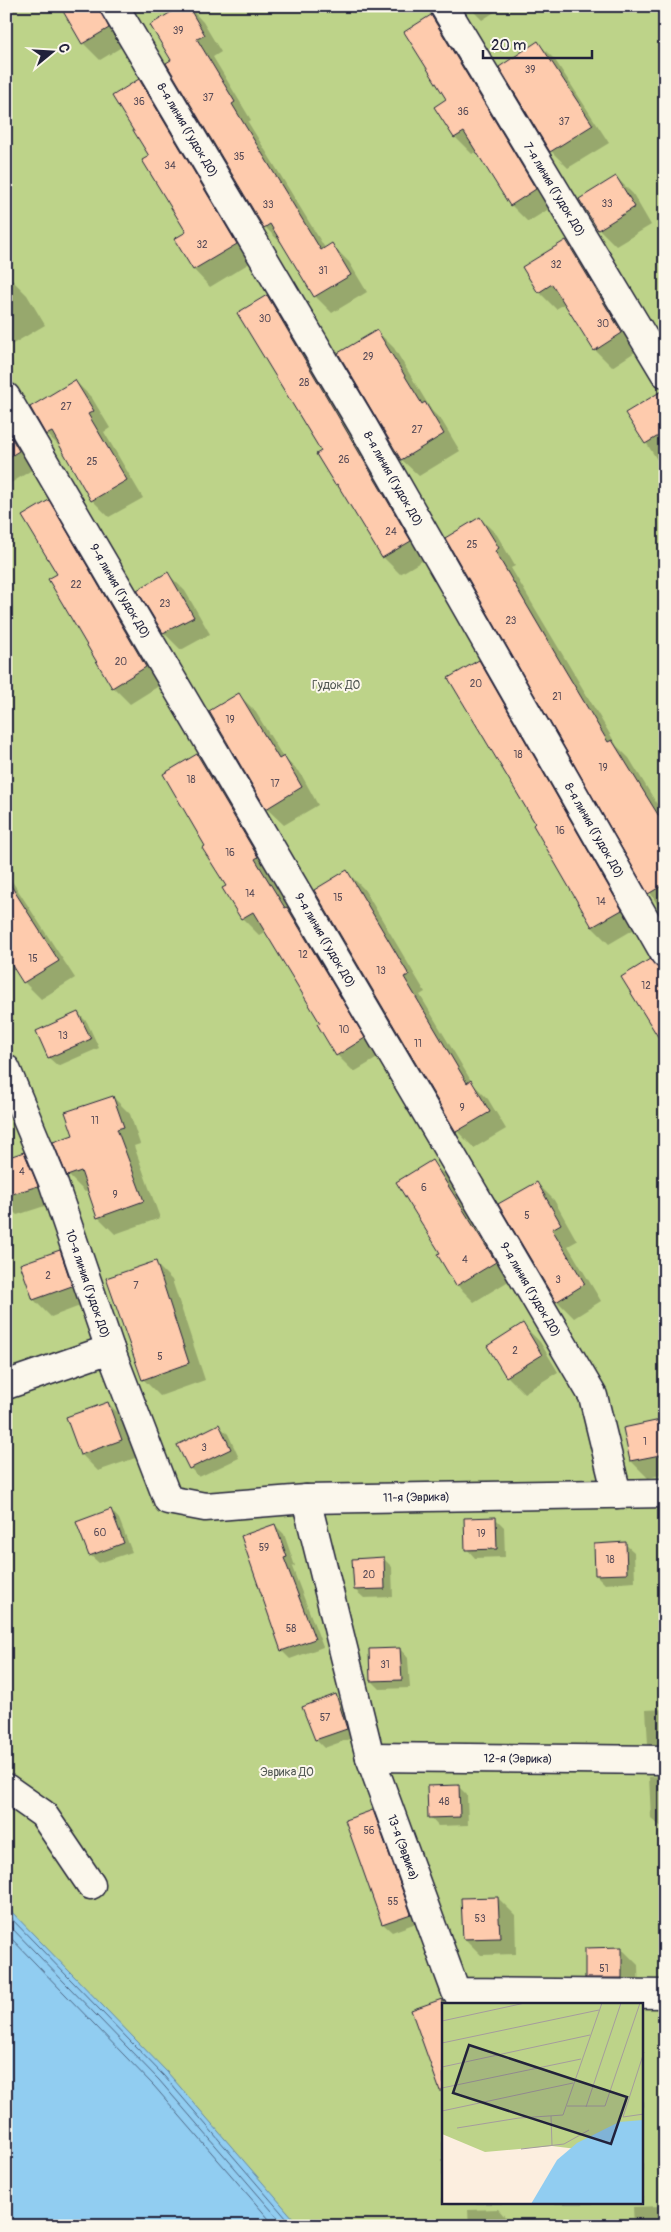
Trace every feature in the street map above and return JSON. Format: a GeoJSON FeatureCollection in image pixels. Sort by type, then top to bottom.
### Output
{"type":"FeatureCollection","features":[{"type":"Feature","properties":{"kind":"lane","name":"8-я линия (Гудок ДО)"},"geometry":{"type":"LineString","coordinates":[[114,6],[363,426],[665,954]]}},
{"type":"Feature","properties":{"kind":"lane","name":"7-я линия (Гудок ДО)"},"geometry":{"type":"LineString","coordinates":[[444,6],[665,373]]}},
{"type":"Feature","properties":{"kind":"lane","name":"9-я линия (Гудок ДО)"},"geometry":{"type":"LineString","coordinates":[[6,397],[592,1396],[618,1494]]}},
{"type":"Feature","properties":{"kind":"lane","name":"10-я линия (Гудок ДО)"},"geometry":{"type":"LineString","coordinates":[[6,1069],[53,1182],[110,1349],[168,1500]]}},
{"type":"Feature","properties":{"kind":"lane"},"geometry":{"type":"LineString","coordinates":[[6,1385],[110,1349]]}},
{"type":"Feature","properties":{"kind":"lane","name":"11-я (Эврика)"},"geometry":{"type":"LineString","coordinates":[[168,1500],[205,1507],[306,1499],[665,1493]]}},
{"type":"Feature","properties":{"kind":"lane","name":"13-я (Эврика)"},"geometry":{"type":"LineString","coordinates":[[306,1499],[370,1758],[456,1992],[665,1994]]}},
{"type":"Feature","properties":{"kind":"lane","name":"12-я (Эврика)"},"geometry":{"type":"LineString","coordinates":[[370,1758],[665,1760]]}},
{"type":"Feature","properties":{"kind":"lane"},"geometry":{"type":"LineString","coordinates":[[6,1788],[43,1814],[91,1885]]}},
{"type":"Feature","properties":{"kind":"green space","name":"Гудок ДО"},"geometry":{"type":"Polygon","coordinates":[[[6,6],[665,6],[665,2226],[6,2226],[6,6]]]}},
{"type":"Feature","properties":{"kind":"water"},"geometry":{"type":"Polygon","coordinates":[[[6,1906],[168,2073],[300,2226],[6,2226],[6,1906]]]}},
{"type":"Feature","properties":{"kind":"building"},"geometry":{"type":"Polygon","coordinates":[[[60,6],[98,6],[109,28],[82,44],[60,6]]]}},
{"type":"Feature","properties":{"kind":"building"},"geometry":{"type":"Polygon","coordinates":[[[181,6],[188,6],[205,35],[197,39],[235,102],[232,104],[321,250],[332,243],[351,275],[314,297],[270,224],[264,228],[166,63],[171,60],[150,25],[181,6]]]}},
{"type":"Feature","properties":{"kind":"building"},"geometry":{"type":"Polygon","coordinates":[[[431,15],[536,189],[510,206],[464,132],[454,138],[434,107],[446,99],[404,32],[431,15]]]}},
{"type":"Feature","properties":{"kind":"building"},"geometry":{"type":"Polygon","coordinates":[[[538,41],[593,125],[550,152],[499,67],[538,41]]]}},
{"type":"Feature","properties":{"kind":"building"},"geometry":{"type":"Polygon","coordinates":[[[139,79],[237,244],[193,270],[174,239],[186,232],[142,160],[149,156],[112,96],[139,79]]]}},
{"type":"Feature","properties":{"kind":"building"},"geometry":{"type":"Polygon","coordinates":[[[616,176],[635,207],[598,230],[579,199],[616,176]]]}},
{"type":"Feature","properties":{"kind":"building"},"geometry":{"type":"Polygon","coordinates":[[[566,240],[622,333],[594,351],[552,284],[538,293],[522,267],[566,240]]]}},
{"type":"Feature","properties":{"kind":"building"},"geometry":{"type":"Polygon","coordinates":[[[267,295],[411,541],[382,558],[337,484],[335,485],[316,454],[321,451],[237,313],[267,295]]]}},
{"type":"Feature","properties":{"kind":"building"},"geometry":{"type":"Polygon","coordinates":[[[377,330],[422,404],[425,402],[444,434],[401,460],[338,353],[377,330]]]}},
{"type":"Feature","properties":{"kind":"building"},"geometry":{"type":"Polygon","coordinates":[[[75,380],[94,411],[88,414],[127,480],[91,501],[52,432],[46,435],[30,407],[75,380]]]}},
{"type":"Feature","properties":{"kind":"building"},"geometry":{"type":"Polygon","coordinates":[[[665,389],[665,432],[645,444],[625,413],[665,389]]]}},
{"type":"Feature","properties":{"kind":"building"},"geometry":{"type":"Polygon","coordinates":[[[6,428],[19,451],[6,459],[6,428]]]}},
{"type":"Feature","properties":{"kind":"building"},"geometry":{"type":"Polygon","coordinates":[[[49,500],[146,667],[112,688],[48,579],[57,574],[22,516],[49,500]]]}},
{"type":"Feature","properties":{"kind":"building"},"geometry":{"type":"Polygon","coordinates":[[[480,517],[499,548],[495,551],[608,742],[612,740],[665,826],[665,884],[648,894],[445,538],[480,517]]]}},
{"type":"Feature","properties":{"kind":"building"},"geometry":{"type":"Polygon","coordinates":[[[168,572],[194,617],[163,633],[137,590],[168,572]]]}},
{"type":"Feature","properties":{"kind":"building"},"geometry":{"type":"Polygon","coordinates":[[[479,660],[622,910],[592,927],[533,825],[535,823],[448,678],[479,660]]]}},
{"type":"Feature","properties":{"kind":"building"},"geometry":{"type":"Polygon","coordinates":[[[239,693],[279,759],[284,756],[302,787],[266,809],[209,711],[239,693]]]}},
{"type":"Feature","properties":{"kind":"building"},"geometry":{"type":"Polygon","coordinates":[[[197,754],[258,857],[255,859],[285,908],[287,907],[365,1038],[336,1056],[317,1024],[320,1023],[253,912],[241,919],[222,888],[226,886],[202,848],[205,846],[163,774],[197,754]]]}},
{"type":"Feature","properties":{"kind":"building"},"geometry":{"type":"Polygon","coordinates":[[[347,870],[409,975],[404,977],[467,1083],[471,1080],[490,1112],[456,1132],[314,890],[347,870]]]}},
{"type":"Feature","properties":{"kind":"building"},"geometry":{"type":"Polygon","coordinates":[[[6,878],[59,961],[23,983],[6,956],[6,878]]]}},
{"type":"Feature","properties":{"kind":"building"},"geometry":{"type":"Polygon","coordinates":[[[650,959],[657,967],[665,970],[665,1048],[621,977],[650,959]]]}},
{"type":"Feature","properties":{"kind":"building"},"geometry":{"type":"Polygon","coordinates":[[[78,1012],[91,1039],[48,1058],[36,1031],[78,1012]]]}},
{"type":"Feature","properties":{"kind":"building"},"geometry":{"type":"Polygon","coordinates":[[[113,1096],[124,1127],[117,1129],[144,1201],[97,1218],[81,1171],[67,1176],[53,1142],[73,1135],[65,1112],[113,1096]]]}},
{"type":"Feature","properties":{"kind":"building"},"geometry":{"type":"Polygon","coordinates":[[[24,1152],[38,1186],[6,1196],[6,1158],[24,1152]]]}},
{"type":"Feature","properties":{"kind":"building"},"geometry":{"type":"Polygon","coordinates":[[[432,1160],[496,1262],[456,1286],[437,1254],[440,1253],[396,1182],[432,1160]]]}},
{"type":"Feature","properties":{"kind":"building"},"geometry":{"type":"Polygon","coordinates":[[[537,1182],[561,1224],[552,1229],[585,1284],[556,1302],[498,1204],[537,1182]]]}},
{"type":"Feature","properties":{"kind":"building"},"geometry":{"type":"Polygon","coordinates":[[[60,1250],[72,1286],[33,1300],[20,1264],[60,1250]]]}},
{"type":"Feature","properties":{"kind":"building"},"geometry":{"type":"Polygon","coordinates":[[[156,1261],[189,1363],[142,1380],[106,1278],[156,1261]]]}},
{"type":"Feature","properties":{"kind":"building"},"geometry":{"type":"Polygon","coordinates":[[[523,1323],[542,1355],[506,1377],[487,1346],[523,1323]]]}},
{"type":"Feature","properties":{"kind":"building"},"geometry":{"type":"Polygon","coordinates":[[[108,1402],[122,1440],[80,1455],[66,1417],[108,1402]]]}},
{"type":"Feature","properties":{"kind":"building"},"geometry":{"type":"Polygon","coordinates":[[[665,1419],[665,1454],[630,1461],[623,1428],[665,1419]]]}},
{"type":"Feature","properties":{"kind":"building"},"geometry":{"type":"Polygon","coordinates":[[[219,1424],[231,1449],[189,1469],[177,1445],[219,1424]]]}},
{"type":"Feature","properties":{"kind":"building"},"geometry":{"type":"Polygon","coordinates":[[[111,1509],[124,1543],[89,1556],[76,1522],[111,1509]]]}},
{"type":"Feature","properties":{"kind":"building"},"geometry":{"type":"Polygon","coordinates":[[[496,1517],[497,1549],[465,1550],[464,1518],[496,1517]]]}},
{"type":"Feature","properties":{"kind":"building"},"geometry":{"type":"Polygon","coordinates":[[[275,1524],[287,1557],[284,1558],[315,1639],[281,1651],[241,1536],[275,1524]]]}},
{"type":"Feature","properties":{"kind":"building"},"geometry":{"type":"Polygon","coordinates":[[[626,1542],[627,1574],[595,1575],[594,1544],[626,1542]]]}},
{"type":"Feature","properties":{"kind":"building"},"geometry":{"type":"Polygon","coordinates":[[[384,1557],[385,1589],[354,1590],[352,1559],[384,1557]]]}},
{"type":"Feature","properties":{"kind":"building"},"geometry":{"type":"Polygon","coordinates":[[[400,1648],[402,1680],[370,1681],[369,1649],[400,1648]]]}},
{"type":"Feature","properties":{"kind":"building"},"geometry":{"type":"Polygon","coordinates":[[[336,1694],[347,1729],[315,1740],[302,1707],[336,1694]]]}},
{"type":"Feature","properties":{"kind":"building"},"geometry":{"type":"Polygon","coordinates":[[[459,1785],[460,1817],[428,1818],[427,1786],[459,1785]]]}},
{"type":"Feature","properties":{"kind":"building"},"geometry":{"type":"Polygon","coordinates":[[[373,1810],[411,1914],[382,1924],[345,1820],[373,1810]]]}},
{"type":"Feature","properties":{"kind":"building"},"geometry":{"type":"Polygon","coordinates":[[[498,1897],[500,1938],[463,1939],[461,1898],[498,1897]]]}},
{"type":"Feature","properties":{"kind":"building"},"geometry":{"type":"Polygon","coordinates":[[[622,1947],[622,1978],[585,1978],[585,1948],[622,1947]]]}},
{"type":"Feature","properties":{"kind":"building"},"geometry":{"type":"Polygon","coordinates":[[[442,1999],[442,2091],[440,2091],[411,2010],[442,1999]]]}},
{"type":"Feature","properties":{"kind":"park label","name":"Эврика ДО"},"geometry":{"type":"Point","coordinates":[287,1772]}}]}
